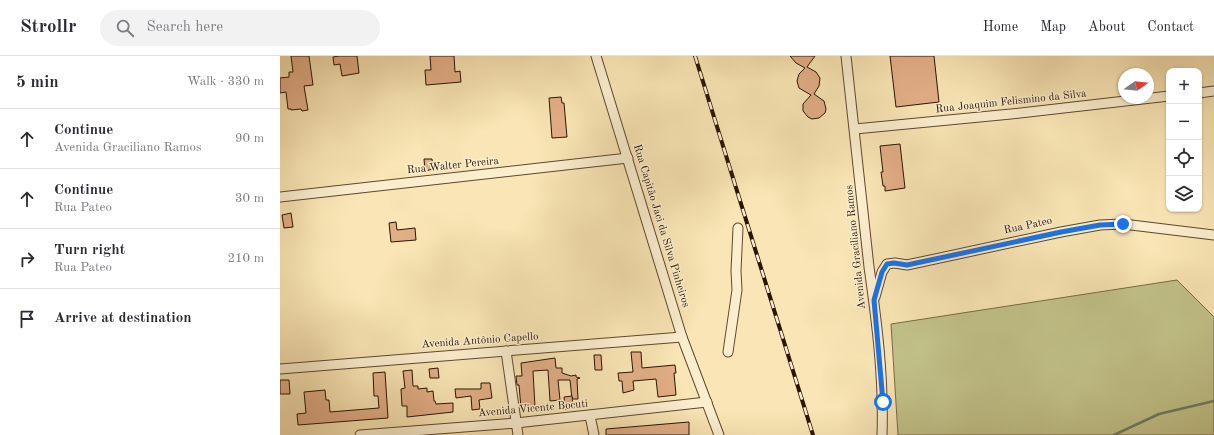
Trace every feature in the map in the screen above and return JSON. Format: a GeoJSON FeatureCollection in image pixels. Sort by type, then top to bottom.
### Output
{"type":"FeatureCollection","features":[{"type":"Feature","properties":{"kind":"street","name":"Rua Capitão Jaci da Silva Pinheiros"},"geometry":{"type":"LineString","coordinates":[[596,56],[682,338],[720,435]]}},
{"type":"Feature","properties":{"kind":"street","name":"Avenida Graciliano Ramos"},"geometry":{"type":"LineString","coordinates":[[846,56],[869,267],[874,300],[883,402],[882,435]]}},
{"type":"Feature","properties":{"kind":"street"},"geometry":{"type":"LineString","coordinates":[[1202,93],[1214,91]]}},
{"type":"Feature","properties":{"kind":"street","name":"Rua Joaquim Felismino da Silva"},"geometry":{"type":"LineString","coordinates":[[855,129],[1011,114],[1166,96]]}},
{"type":"Feature","properties":{"kind":"street","name":"Rua Walter Pereira"},"geometry":{"type":"LineString","coordinates":[[280,197],[628,158]]}},
{"type":"Feature","properties":{"kind":"street","name":"Rua Pateo"},"geometry":{"type":"LineString","coordinates":[[874,300],[882,272],[887,264],[894,263],[907,265],[1100,225],[1123,224],[1214,235]]}},
{"type":"Feature","properties":{"kind":"street"},"geometry":{"type":"LineString","coordinates":[[728,352],[737,290],[736,271],[738,228]]}},
{"type":"Feature","properties":{"kind":"street","name":"Avenida Antônio Capello"},"geometry":{"type":"LineString","coordinates":[[280,369],[682,338]]}},
{"type":"Feature","properties":{"kind":"street"},"geometry":{"type":"LineString","coordinates":[[506,351],[518,435]]}},
{"type":"Feature","properties":{"kind":"street","name":"Avenida Vicente Bocuti"},"geometry":{"type":"LineString","coordinates":[[360,435],[590,416],[707,402]]}},
{"type":"Feature","properties":{"kind":"street"},"geometry":{"type":"LineString","coordinates":[[590,416],[594,435]]}},
{"type":"Feature","properties":{"kind":"green space"},"geometry":{"type":"Polygon","coordinates":[[[1177,280],[1214,317],[1214,435],[898,435],[891,324],[1177,280]]]}},
{"type":"Feature","properties":{"kind":"building"},"geometry":{"type":"Polygon","coordinates":[[[291,56],[309,56],[313,85],[304,86],[308,110],[302,111],[301,109],[288,109],[286,92],[280,93],[280,78],[289,77],[289,72],[293,72],[291,56]]]}},
{"type":"Feature","properties":{"kind":"building"},"geometry":{"type":"Polygon","coordinates":[[[357,56],[359,73],[342,76],[340,64],[334,65],[333,57],[357,56]]]}},
{"type":"Feature","properties":{"kind":"building"},"geometry":{"type":"Polygon","coordinates":[[[430,56],[454,56],[455,72],[460,71],[461,82],[426,85],[425,70],[431,70],[430,56]]]}},
{"type":"Feature","properties":{"kind":"building"},"geometry":{"type":"Polygon","coordinates":[[[790,56],[815,56],[807,67],[816,72],[820,78],[819,86],[814,94],[824,101],[826,109],[825,113],[819,118],[812,119],[803,111],[803,104],[811,95],[799,88],[797,81],[799,74],[805,68],[796,63],[790,56]]]}},
{"type":"Feature","properties":{"kind":"building"},"geometry":{"type":"Polygon","coordinates":[[[890,56],[934,56],[939,102],[896,107],[890,56]]]}},
{"type":"Feature","properties":{"kind":"building"},"geometry":{"type":"Polygon","coordinates":[[[561,97],[562,103],[564,103],[567,137],[552,138],[549,98],[561,97]]]}},
{"type":"Feature","properties":{"kind":"building"},"geometry":{"type":"Polygon","coordinates":[[[900,144],[905,188],[885,191],[881,172],[883,172],[880,146],[900,144]]]}},
{"type":"Feature","properties":{"kind":"building"},"geometry":{"type":"Polygon","coordinates":[[[424,159],[432,159],[433,169],[425,171],[424,159]]]}},
{"type":"Feature","properties":{"kind":"building"},"geometry":{"type":"Polygon","coordinates":[[[291,213],[293,227],[284,228],[282,215],[291,213]]]}},
{"type":"Feature","properties":{"kind":"building"},"geometry":{"type":"Polygon","coordinates":[[[396,222],[397,230],[415,228],[416,240],[391,242],[389,223],[396,222]]]}},
{"type":"Feature","properties":{"kind":"building"},"geometry":{"type":"Polygon","coordinates":[[[631,352],[641,352],[642,368],[675,365],[676,373],[674,373],[676,395],[658,397],[656,379],[633,381],[634,390],[623,393],[622,381],[619,381],[618,373],[633,372],[631,352]]]}},
{"type":"Feature","properties":{"kind":"building"},"geometry":{"type":"Polygon","coordinates":[[[594,355],[601,355],[602,370],[595,370],[594,355]]]}},
{"type":"Feature","properties":{"kind":"building"},"geometry":{"type":"Polygon","coordinates":[[[555,358],[556,368],[562,368],[562,373],[571,376],[576,375],[576,377],[580,378],[577,379],[578,399],[572,399],[570,380],[558,380],[560,400],[550,401],[548,370],[533,371],[535,407],[521,408],[519,385],[517,385],[516,376],[522,376],[521,363],[555,358]]]}},
{"type":"Feature","properties":{"kind":"building"},"geometry":{"type":"Polygon","coordinates":[[[438,368],[439,378],[430,378],[429,369],[438,368]]]}},
{"type":"Feature","properties":{"kind":"building"},"geometry":{"type":"Polygon","coordinates":[[[412,370],[413,386],[418,386],[418,389],[427,388],[427,392],[433,391],[434,401],[436,404],[453,403],[453,412],[407,417],[407,406],[402,406],[401,389],[405,388],[403,371],[412,370]]]}},
{"type":"Feature","properties":{"kind":"building"},"geometry":{"type":"Polygon","coordinates":[[[385,372],[388,418],[298,425],[297,414],[306,413],[304,392],[325,390],[326,400],[329,400],[330,412],[379,408],[378,396],[374,396],[373,373],[385,372]]]}},
{"type":"Feature","properties":{"kind":"building"},"geometry":{"type":"Polygon","coordinates":[[[280,380],[289,380],[290,394],[280,394],[280,380]]]}},
{"type":"Feature","properties":{"kind":"building"},"geometry":{"type":"Polygon","coordinates":[[[481,383],[490,383],[492,398],[479,400],[480,409],[472,410],[471,396],[456,398],[455,389],[481,389],[481,383]]]}},
{"type":"Feature","properties":{"kind":"building"},"geometry":{"type":"Polygon","coordinates":[[[572,396],[573,408],[565,409],[564,397],[572,396]]]}},
{"type":"Feature","properties":{"kind":"building"},"geometry":{"type":"Polygon","coordinates":[[[689,422],[689,435],[606,435],[606,429],[689,422]]]}},
{"type":"Feature","properties":{"kind":"waterway"},"geometry":{"type":"LineString","coordinates":[[1114,435],[1159,414],[1214,401]]}},
{"type":"Feature","properties":{"kind":"railway"},"geometry":{"type":"LineString","coordinates":[[695,56],[813,435]]}},
{"type":"Feature","properties":{"kind":"route"},"geometry":{"type":"LineString","coordinates":[[883,402],[874,300],[882,272],[887,264],[894,263],[907,265],[1061,232],[1100,225],[1123,224]]}}]}
